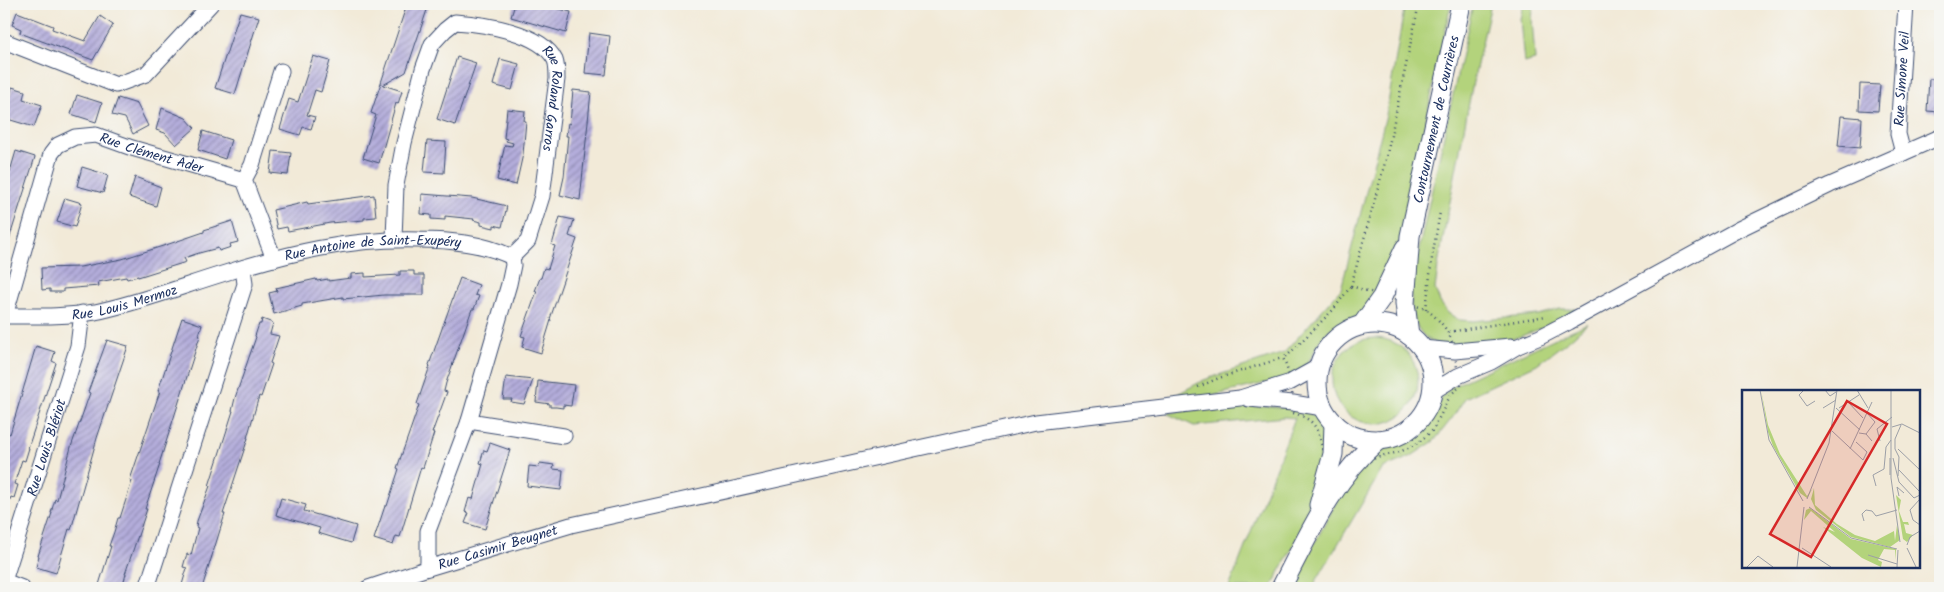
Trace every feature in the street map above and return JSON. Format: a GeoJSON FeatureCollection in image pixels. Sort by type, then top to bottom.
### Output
{"type":"FeatureCollection","features":[{"type":"Feature","properties":{"kind":"main road","name":"Contournement de Courrières"},"geometry":{"type":"LineString","coordinates":[[1416,341],[1405,303],[1410,236],[1461,4]]}},
{"type":"Feature","properties":{"kind":"main road","name":"Contournement de Courrières"},"geometry":{"type":"LineString","coordinates":[[1362,325],[1382,297],[1410,236]]}},
{"type":"Feature","properties":{"kind":"main road"},"geometry":{"type":"LineString","coordinates":[[1313,525],[1333,454],[1328,415],[1317,388],[1318,367],[1323,355],[1334,340],[1350,329],[1362,325],[1387,324],[1416,341],[1432,369],[1432,392],[1422,416],[1414,425],[1403,433],[1378,440],[1366,439],[1354,436],[1328,415]]}},
{"type":"Feature","properties":{"kind":"main road"},"geometry":{"type":"LineString","coordinates":[[1281,588],[1313,525],[1354,464],[1378,440]]}},
{"type":"Feature","properties":{"kind":"street"},"geometry":{"type":"LineString","coordinates":[[4,41],[116,85],[146,74],[211,4]]}},
{"type":"Feature","properties":{"kind":"street","name":"Rue Simone Veil"},"geometry":{"type":"LineString","coordinates":[[1904,153],[1898,134],[1906,4]]}},
{"type":"Feature","properties":{"kind":"street","name":"Rue Roland Garros"},"geometry":{"type":"LineString","coordinates":[[394,239],[396,185],[404,143],[432,44],[455,22],[479,24],[531,38],[546,47],[556,61],[557,80],[542,196],[528,241],[512,258]]}},
{"type":"Feature","properties":{"kind":"street"},"geometry":{"type":"LineString","coordinates":[[274,259],[244,180],[252,165],[281,71]]}},
{"type":"Feature","properties":{"kind":"street","name":"Rue Clément Ader"},"geometry":{"type":"LineString","coordinates":[[4,316],[51,154],[58,145],[75,137],[96,135],[132,148],[244,180]]}},
{"type":"Feature","properties":{"kind":"street"},"geometry":{"type":"LineString","coordinates":[[1432,392],[1458,376],[1491,362],[1518,346],[1562,326],[1739,229],[1830,185],[1940,138]]}},
{"type":"Feature","properties":{"kind":"street","name":"Rue Antoine de Saint-Exupéry"},"geometry":{"type":"LineString","coordinates":[[242,268],[343,243],[394,239],[456,241],[494,249],[512,258]]}},
{"type":"Feature","properties":{"kind":"street"},"geometry":{"type":"LineString","coordinates":[[428,568],[428,531],[469,421],[509,284],[513,265],[512,258]]}},
{"type":"Feature","properties":{"kind":"street"},"geometry":{"type":"LineString","coordinates":[[147,588],[244,284],[242,268]]}},
{"type":"Feature","properties":{"kind":"street","name":"Rue Louis Mermoz"},"geometry":{"type":"LineString","coordinates":[[4,316],[94,312],[141,300],[242,268]]}},
{"type":"Feature","properties":{"kind":"street","name":"Rue Louis Blériot"},"geometry":{"type":"LineString","coordinates":[[4,581],[78,346],[82,313]]}},
{"type":"Feature","properties":{"kind":"street"},"geometry":{"type":"LineString","coordinates":[[1416,341],[1455,351],[1518,346]]}},
{"type":"Feature","properties":{"kind":"street"},"geometry":{"type":"LineString","coordinates":[[1240,398],[1291,382],[1318,367]]}},
{"type":"Feature","properties":{"kind":"street"},"geometry":{"type":"LineString","coordinates":[[1240,398],[1293,403],[1328,415]]}},
{"type":"Feature","properties":{"kind":"street","name":"Rue Casimir Beugnet"},"geometry":{"type":"LineString","coordinates":[[368,588],[571,525],[1036,422],[1240,398]]}},
{"type":"Feature","properties":{"kind":"street"},"geometry":{"type":"LineString","coordinates":[[469,421],[564,436]]}},
{"type":"Feature","properties":{"kind":"street"},"geometry":{"type":"LineString","coordinates":[[4,581],[22,588]]}},
{"type":"Feature","properties":{"kind":"path"},"geometry":{"type":"LineString","coordinates":[[1180,404],[1184,396],[1197,388],[1220,378],[1283,358],[1289,354],[1321,322],[1351,286],[1386,158],[1419,4]]}},
{"type":"Feature","properties":{"kind":"path"},"geometry":{"type":"LineString","coordinates":[[1426,309],[1440,212]]}},
{"type":"Feature","properties":{"kind":"path"},"geometry":{"type":"LineString","coordinates":[[1283,358],[1291,382],[1293,414],[1305,417],[1312,422],[1317,429],[1322,449],[1364,468],[1371,460],[1400,452],[1418,443],[1433,430],[1451,394],[1461,386],[1455,351],[1449,332],[1426,309],[1351,286]]}},
{"type":"Feature","properties":{"kind":"path"},"geometry":{"type":"LineString","coordinates":[[1449,332],[1547,315]]}},
{"type":"Feature","properties":{"kind":"green space"},"geometry":{"type":"Polygon","coordinates":[[[1405,4],[1451,4],[1400,240],[1370,307],[1358,317],[1342,321],[1327,332],[1303,368],[1286,378],[1212,396],[1168,399],[1204,380],[1284,353],[1341,289],[1386,115],[1405,4]]]}},
{"type":"Feature","properties":{"kind":"green space"},"geometry":{"type":"Polygon","coordinates":[[[1473,4],[1491,4],[1473,82],[1435,289],[1440,302],[1448,313],[1459,320],[1473,321],[1538,315],[1560,309],[1576,309],[1534,331],[1507,340],[1478,345],[1446,345],[1434,343],[1420,331],[1412,312],[1412,291],[1414,271],[1473,4]]]}},
{"type":"Feature","properties":{"kind":"green space"},"geometry":{"type":"Polygon","coordinates":[[[1523,4],[1534,4],[1532,18],[1535,60],[1524,63],[1520,19],[1523,4]]]}},
{"type":"Feature","properties":{"kind":"green space"},"geometry":{"type":"Polygon","coordinates":[[[1588,323],[1537,364],[1465,398],[1434,441],[1410,457],[1383,468],[1312,588],[1291,588],[1339,497],[1373,452],[1405,442],[1420,432],[1430,421],[1443,396],[1451,387],[1588,323]]]}},
{"type":"Feature","properties":{"kind":"green space"},"geometry":{"type":"Polygon","coordinates":[[[1367,338],[1383,338],[1392,341],[1406,350],[1415,364],[1418,381],[1415,398],[1406,412],[1392,421],[1383,424],[1367,424],[1351,417],[1339,405],[1332,389],[1332,373],[1339,357],[1351,345],[1367,338]]]}},
{"type":"Feature","properties":{"kind":"green space"},"geometry":{"type":"Polygon","coordinates":[[[1267,406],[1306,410],[1320,422],[1328,439],[1317,488],[1304,526],[1271,588],[1229,588],[1295,418],[1285,417],[1194,426],[1166,413],[1221,407],[1267,406]]]}},
{"type":"Feature","properties":{"kind":"building"},"geometry":{"type":"Polygon","coordinates":[[[407,4],[429,4],[406,72],[383,85],[402,91],[398,104],[396,103],[379,163],[363,158],[376,115],[371,113],[407,4]]]}},
{"type":"Feature","properties":{"kind":"building"},"geometry":{"type":"Polygon","coordinates":[[[515,4],[539,4],[571,12],[566,33],[511,17],[515,4]]]}},
{"type":"Feature","properties":{"kind":"building"},"geometry":{"type":"Polygon","coordinates":[[[17,12],[53,26],[52,29],[85,41],[100,16],[113,25],[93,60],[20,33],[21,29],[12,25],[17,12]]]}},
{"type":"Feature","properties":{"kind":"building"},"geometry":{"type":"Polygon","coordinates":[[[240,12],[259,17],[235,94],[215,88],[240,12]]]}},
{"type":"Feature","properties":{"kind":"building"},"geometry":{"type":"Polygon","coordinates":[[[589,33],[610,36],[606,75],[585,73],[589,33]]]}},
{"type":"Feature","properties":{"kind":"building"},"geometry":{"type":"Polygon","coordinates":[[[313,56],[330,61],[321,92],[315,90],[307,115],[315,117],[311,129],[303,127],[300,135],[280,129],[289,99],[298,102],[313,56]]]}},
{"type":"Feature","properties":{"kind":"building"},"geometry":{"type":"Polygon","coordinates":[[[457,57],[476,63],[455,125],[437,119],[457,57]]]}},
{"type":"Feature","properties":{"kind":"building"},"geometry":{"type":"Polygon","coordinates":[[[500,59],[519,64],[512,90],[493,85],[500,59]]]}},
{"type":"Feature","properties":{"kind":"building"},"geometry":{"type":"Polygon","coordinates":[[[1929,79],[1940,79],[1940,112],[1927,111],[1929,79]]]}},
{"type":"Feature","properties":{"kind":"building"},"geometry":{"type":"Polygon","coordinates":[[[1860,84],[1880,85],[1878,111],[1859,110],[1860,84]]]}},
{"type":"Feature","properties":{"kind":"building"},"geometry":{"type":"Polygon","coordinates":[[[12,87],[25,91],[23,99],[42,105],[34,127],[4,118],[12,87]]]}},
{"type":"Feature","properties":{"kind":"building"},"geometry":{"type":"Polygon","coordinates":[[[573,90],[591,92],[580,200],[560,195],[564,177],[568,136],[566,136],[568,123],[570,124],[573,90]]]}},
{"type":"Feature","properties":{"kind":"building"},"geometry":{"type":"Polygon","coordinates":[[[77,95],[102,103],[96,122],[71,114],[77,95]]]}},
{"type":"Feature","properties":{"kind":"building"},"geometry":{"type":"Polygon","coordinates":[[[118,98],[137,104],[148,126],[133,134],[125,118],[112,115],[118,98]]]}},
{"type":"Feature","properties":{"kind":"building"},"geometry":{"type":"Polygon","coordinates":[[[162,108],[186,118],[195,128],[176,145],[165,133],[156,130],[162,108]]]}},
{"type":"Feature","properties":{"kind":"building"},"geometry":{"type":"Polygon","coordinates":[[[507,109],[525,111],[523,154],[516,185],[497,180],[505,145],[512,146],[513,143],[506,141],[507,139],[504,138],[507,109]]]}},
{"type":"Feature","properties":{"kind":"building"},"geometry":{"type":"Polygon","coordinates":[[[1841,116],[1862,118],[1860,148],[1838,146],[1841,116]]]}},
{"type":"Feature","properties":{"kind":"building"},"geometry":{"type":"Polygon","coordinates":[[[203,131],[231,140],[225,159],[198,150],[203,131]]]}},
{"type":"Feature","properties":{"kind":"building"},"geometry":{"type":"Polygon","coordinates":[[[427,141],[446,142],[444,173],[424,172],[427,141]]]}},
{"type":"Feature","properties":{"kind":"building"},"geometry":{"type":"Polygon","coordinates":[[[16,151],[35,157],[6,249],[4,249],[4,192],[16,151]]]}},
{"type":"Feature","properties":{"kind":"building"},"geometry":{"type":"Polygon","coordinates":[[[273,151],[291,153],[288,175],[270,173],[273,151]]]}},
{"type":"Feature","properties":{"kind":"building"},"geometry":{"type":"Polygon","coordinates":[[[82,167],[108,175],[103,193],[77,186],[82,167]]]}},
{"type":"Feature","properties":{"kind":"building"},"geometry":{"type":"Polygon","coordinates":[[[135,177],[161,187],[156,206],[129,197],[135,177]]]}},
{"type":"Feature","properties":{"kind":"building"},"geometry":{"type":"Polygon","coordinates":[[[422,194],[472,198],[507,206],[502,227],[494,225],[494,228],[481,225],[481,222],[474,219],[445,216],[445,220],[431,219],[431,215],[421,214],[422,194]]]}},
{"type":"Feature","properties":{"kind":"building"},"geometry":{"type":"Polygon","coordinates":[[[374,195],[376,217],[288,231],[287,227],[277,229],[273,210],[307,202],[308,204],[374,195]]]}},
{"type":"Feature","properties":{"kind":"building"},"geometry":{"type":"Polygon","coordinates":[[[65,198],[82,203],[75,227],[57,222],[65,198]]]}},
{"type":"Feature","properties":{"kind":"building"},"geometry":{"type":"Polygon","coordinates":[[[560,217],[574,220],[569,236],[577,239],[550,319],[541,353],[522,347],[525,337],[521,336],[544,268],[548,269],[555,246],[552,245],[560,217]]]}},
{"type":"Feature","properties":{"kind":"building"},"geometry":{"type":"Polygon","coordinates":[[[232,221],[238,242],[230,244],[231,247],[219,251],[218,248],[199,253],[184,258],[186,262],[138,277],[98,282],[99,286],[63,289],[63,292],[50,292],[50,289],[42,290],[41,268],[80,267],[122,259],[232,221]]]}},
{"type":"Feature","properties":{"kind":"building"},"geometry":{"type":"Polygon","coordinates":[[[400,271],[414,271],[414,275],[424,275],[424,295],[384,295],[343,299],[343,297],[302,304],[302,306],[274,314],[269,293],[277,291],[276,288],[316,279],[317,281],[328,279],[328,281],[351,278],[351,274],[365,273],[365,277],[400,275],[400,271]]]}},
{"type":"Feature","properties":{"kind":"building"},"geometry":{"type":"Polygon","coordinates":[[[460,278],[479,285],[475,295],[479,296],[474,309],[472,309],[446,383],[444,391],[447,392],[432,433],[434,433],[423,468],[421,467],[400,537],[396,536],[393,545],[374,539],[399,469],[397,468],[419,405],[417,404],[429,365],[460,278]]]}},
{"type":"Feature","properties":{"kind":"building"},"geometry":{"type":"Polygon","coordinates":[[[182,318],[202,325],[200,336],[145,509],[147,509],[122,588],[98,588],[111,546],[109,546],[132,481],[130,480],[182,318]]]}},
{"type":"Feature","properties":{"kind":"building"},"geometry":{"type":"Polygon","coordinates":[[[262,319],[273,323],[270,334],[279,336],[270,363],[272,364],[261,397],[259,396],[202,588],[181,588],[187,568],[183,567],[185,560],[187,554],[191,555],[198,528],[196,527],[197,521],[210,486],[233,411],[235,398],[262,319]]]}},
{"type":"Feature","properties":{"kind":"building"},"geometry":{"type":"Polygon","coordinates":[[[107,340],[128,346],[97,438],[71,530],[69,529],[56,573],[36,567],[38,556],[55,499],[57,500],[71,447],[90,393],[88,392],[107,340]]]}},
{"type":"Feature","properties":{"kind":"building"},"geometry":{"type":"Polygon","coordinates":[[[36,346],[55,352],[52,361],[56,363],[25,461],[22,460],[14,484],[18,485],[14,498],[11,497],[6,510],[4,510],[4,448],[8,433],[10,434],[36,346]]]}},
{"type":"Feature","properties":{"kind":"building"},"geometry":{"type":"Polygon","coordinates":[[[506,377],[533,380],[524,404],[511,402],[512,399],[503,399],[506,377]]]}},
{"type":"Feature","properties":{"kind":"building"},"geometry":{"type":"Polygon","coordinates":[[[538,381],[574,385],[571,406],[563,405],[563,408],[550,407],[550,404],[536,402],[538,381]]]}},
{"type":"Feature","properties":{"kind":"building"},"geometry":{"type":"Polygon","coordinates":[[[490,443],[510,450],[485,529],[465,523],[469,513],[465,512],[469,498],[473,499],[483,464],[480,463],[484,450],[487,451],[490,443]]]}},
{"type":"Feature","properties":{"kind":"building"},"geometry":{"type":"Polygon","coordinates":[[[540,463],[554,465],[553,469],[563,470],[561,490],[527,486],[529,466],[539,467],[540,463]]]}},
{"type":"Feature","properties":{"kind":"building"},"geometry":{"type":"Polygon","coordinates":[[[281,498],[306,505],[304,511],[356,526],[351,543],[318,533],[320,528],[276,515],[281,498]]]}}]}
